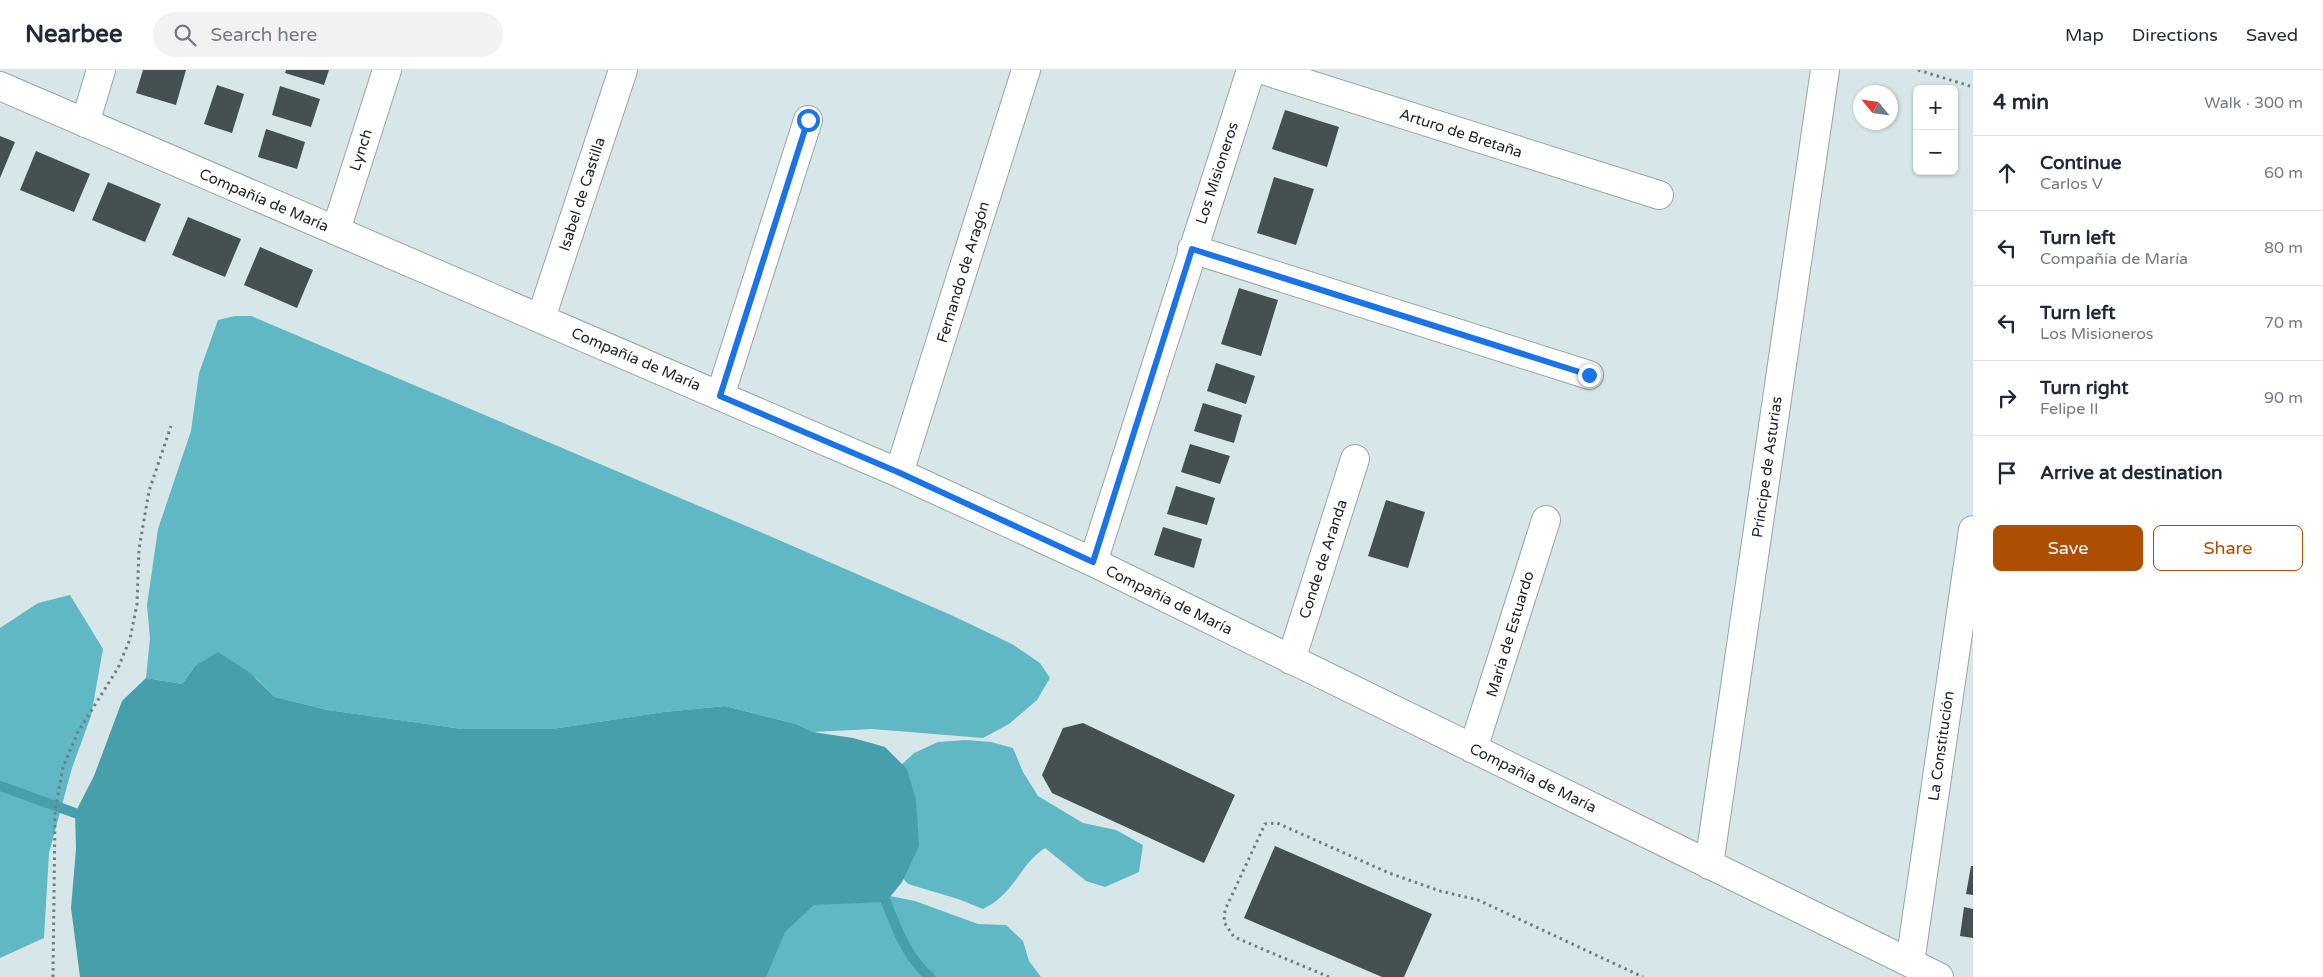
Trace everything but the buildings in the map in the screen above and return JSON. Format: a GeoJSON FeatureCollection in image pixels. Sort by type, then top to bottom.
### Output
{"type":"FeatureCollection","features":[{"type":"Feature","properties":{"kind":"street"},"geometry":{"type":"LineString","coordinates":[[85,123],[101,70]]}},
{"type":"Feature","properties":{"kind":"street","name":"Lynch"},"geometry":{"type":"LineString","coordinates":[[336,230],[387,70]]}},
{"type":"Feature","properties":{"kind":"street","name":"Isabel de Castilla"},"geometry":{"type":"LineString","coordinates":[[541,318],[623,70]]}},
{"type":"Feature","properties":{"kind":"street","name":"Fernando de Aragón"},"geometry":{"type":"LineString","coordinates":[[900,473],[1026,70]]}},
{"type":"Feature","properties":{"kind":"street","name":"Los Misioneros"},"geometry":{"type":"LineString","coordinates":[[1093,562],[1250,70]]}},
{"type":"Feature","properties":{"kind":"street","name":"Arturo de Bretaña"},"geometry":{"type":"LineString","coordinates":[[1263,70],[1659,196]]}},
{"type":"Feature","properties":{"kind":"street","name":"Príncipe de Asturias"},"geometry":{"type":"LineString","coordinates":[[1709,864],[1825,70]]}},
{"type":"Feature","properties":{"kind":"street","name":"Compañía de María"},"geometry":{"type":"LineString","coordinates":[[0,86],[900,473],[1093,562],[1939,977]]}},
{"type":"Feature","properties":{"kind":"street"},"geometry":{"type":"LineString","coordinates":[[720,396],[808,120]]}},
{"type":"Feature","properties":{"kind":"street"},"geometry":{"type":"LineString","coordinates":[[1192,249],[1589,375]]}},
{"type":"Feature","properties":{"kind":"street","name":"Conde de Aranda"},"geometry":{"type":"LineString","coordinates":[[1291,660],[1355,459]]}},
{"type":"Feature","properties":{"kind":"street","name":"María de Estuardo"},"geometry":{"type":"LineString","coordinates":[[1473,749],[1546,520]]}},
{"type":"Feature","properties":{"kind":"street","name":"La Constitución"},"geometry":{"type":"LineString","coordinates":[[1910,962],[1973,530]]}},
{"type":"Feature","properties":{"kind":"path"},"geometry":{"type":"LineString","coordinates":[[1918,70],[1973,87]]}},
{"type":"Feature","properties":{"kind":"path"},"geometry":{"type":"LineString","coordinates":[[54,977],[55,811],[63,768],[78,732],[118,668],[130,639],[137,604],[139,549],[149,492],[171,426]]}},
{"type":"Feature","properties":{"kind":"path"},"geometry":{"type":"LineString","coordinates":[[1329,977],[1234,936],[1224,922],[1225,910],[1265,824],[1277,823],[1389,873],[1440,891],[1478,900],[1643,977]]}},
{"type":"Feature","properties":{"kind":"shaded area"},"geometry":{"type":"Polygon","coordinates":[[[235,316],[251,316],[951,615],[1012,644],[1040,663],[1050,678],[1037,700],[1009,724],[983,738],[872,729],[813,732],[796,724],[725,706],[664,712],[552,729],[462,729],[328,710],[275,697],[256,678],[195,666],[182,684],[146,678],[150,638],[147,605],[158,529],[191,431],[199,373],[218,320],[235,316]]]}},
{"type":"Feature","properties":{"kind":"shaded area"},"geometry":{"type":"Polygon","coordinates":[[[70,595],[103,649],[91,716],[72,768],[49,853],[44,938],[0,958],[0,628],[38,603],[70,595]]]}},
{"type":"Feature","properties":{"kind":"shaded area"},"geometry":{"type":"Polygon","coordinates":[[[218,652],[249,672],[275,697],[328,710],[462,729],[552,729],[664,712],[725,706],[796,724],[813,732],[853,738],[885,747],[907,769],[916,800],[919,846],[902,882],[886,902],[814,905],[785,932],[766,977],[80,977],[71,908],[76,849],[75,813],[94,776],[122,701],[146,678],[182,684],[195,666],[218,652]]]}},
{"type":"Feature","properties":{"kind":"shaded area"},"geometry":{"type":"Polygon","coordinates":[[[966,740],[991,742],[1013,748],[1023,772],[1038,796],[1083,823],[1116,830],[1143,845],[1139,872],[1105,887],[1086,881],[1045,848],[1036,855],[1003,895],[983,909],[958,899],[908,884],[884,857],[897,769],[914,753],[938,742],[966,740]]]}},
{"type":"Feature","properties":{"kind":"shaded area"},"geometry":{"type":"Polygon","coordinates":[[[880,894],[915,901],[978,924],[1006,925],[1023,941],[1029,961],[1041,977],[761,977],[781,895],[880,894]]]}},
{"type":"Feature","properties":{"kind":"waterway"},"geometry":{"type":"LineString","coordinates":[[0,786],[75,813]]}},
{"type":"Feature","properties":{"kind":"waterway"},"geometry":{"type":"LineString","coordinates":[[886,902],[909,952],[930,977]]}},
{"type":"Feature","properties":{"kind":"route"},"geometry":{"type":"LineString","coordinates":[[808,120],[720,396],[900,473],[1093,562],[1192,249],[1589,375]]}}]}
